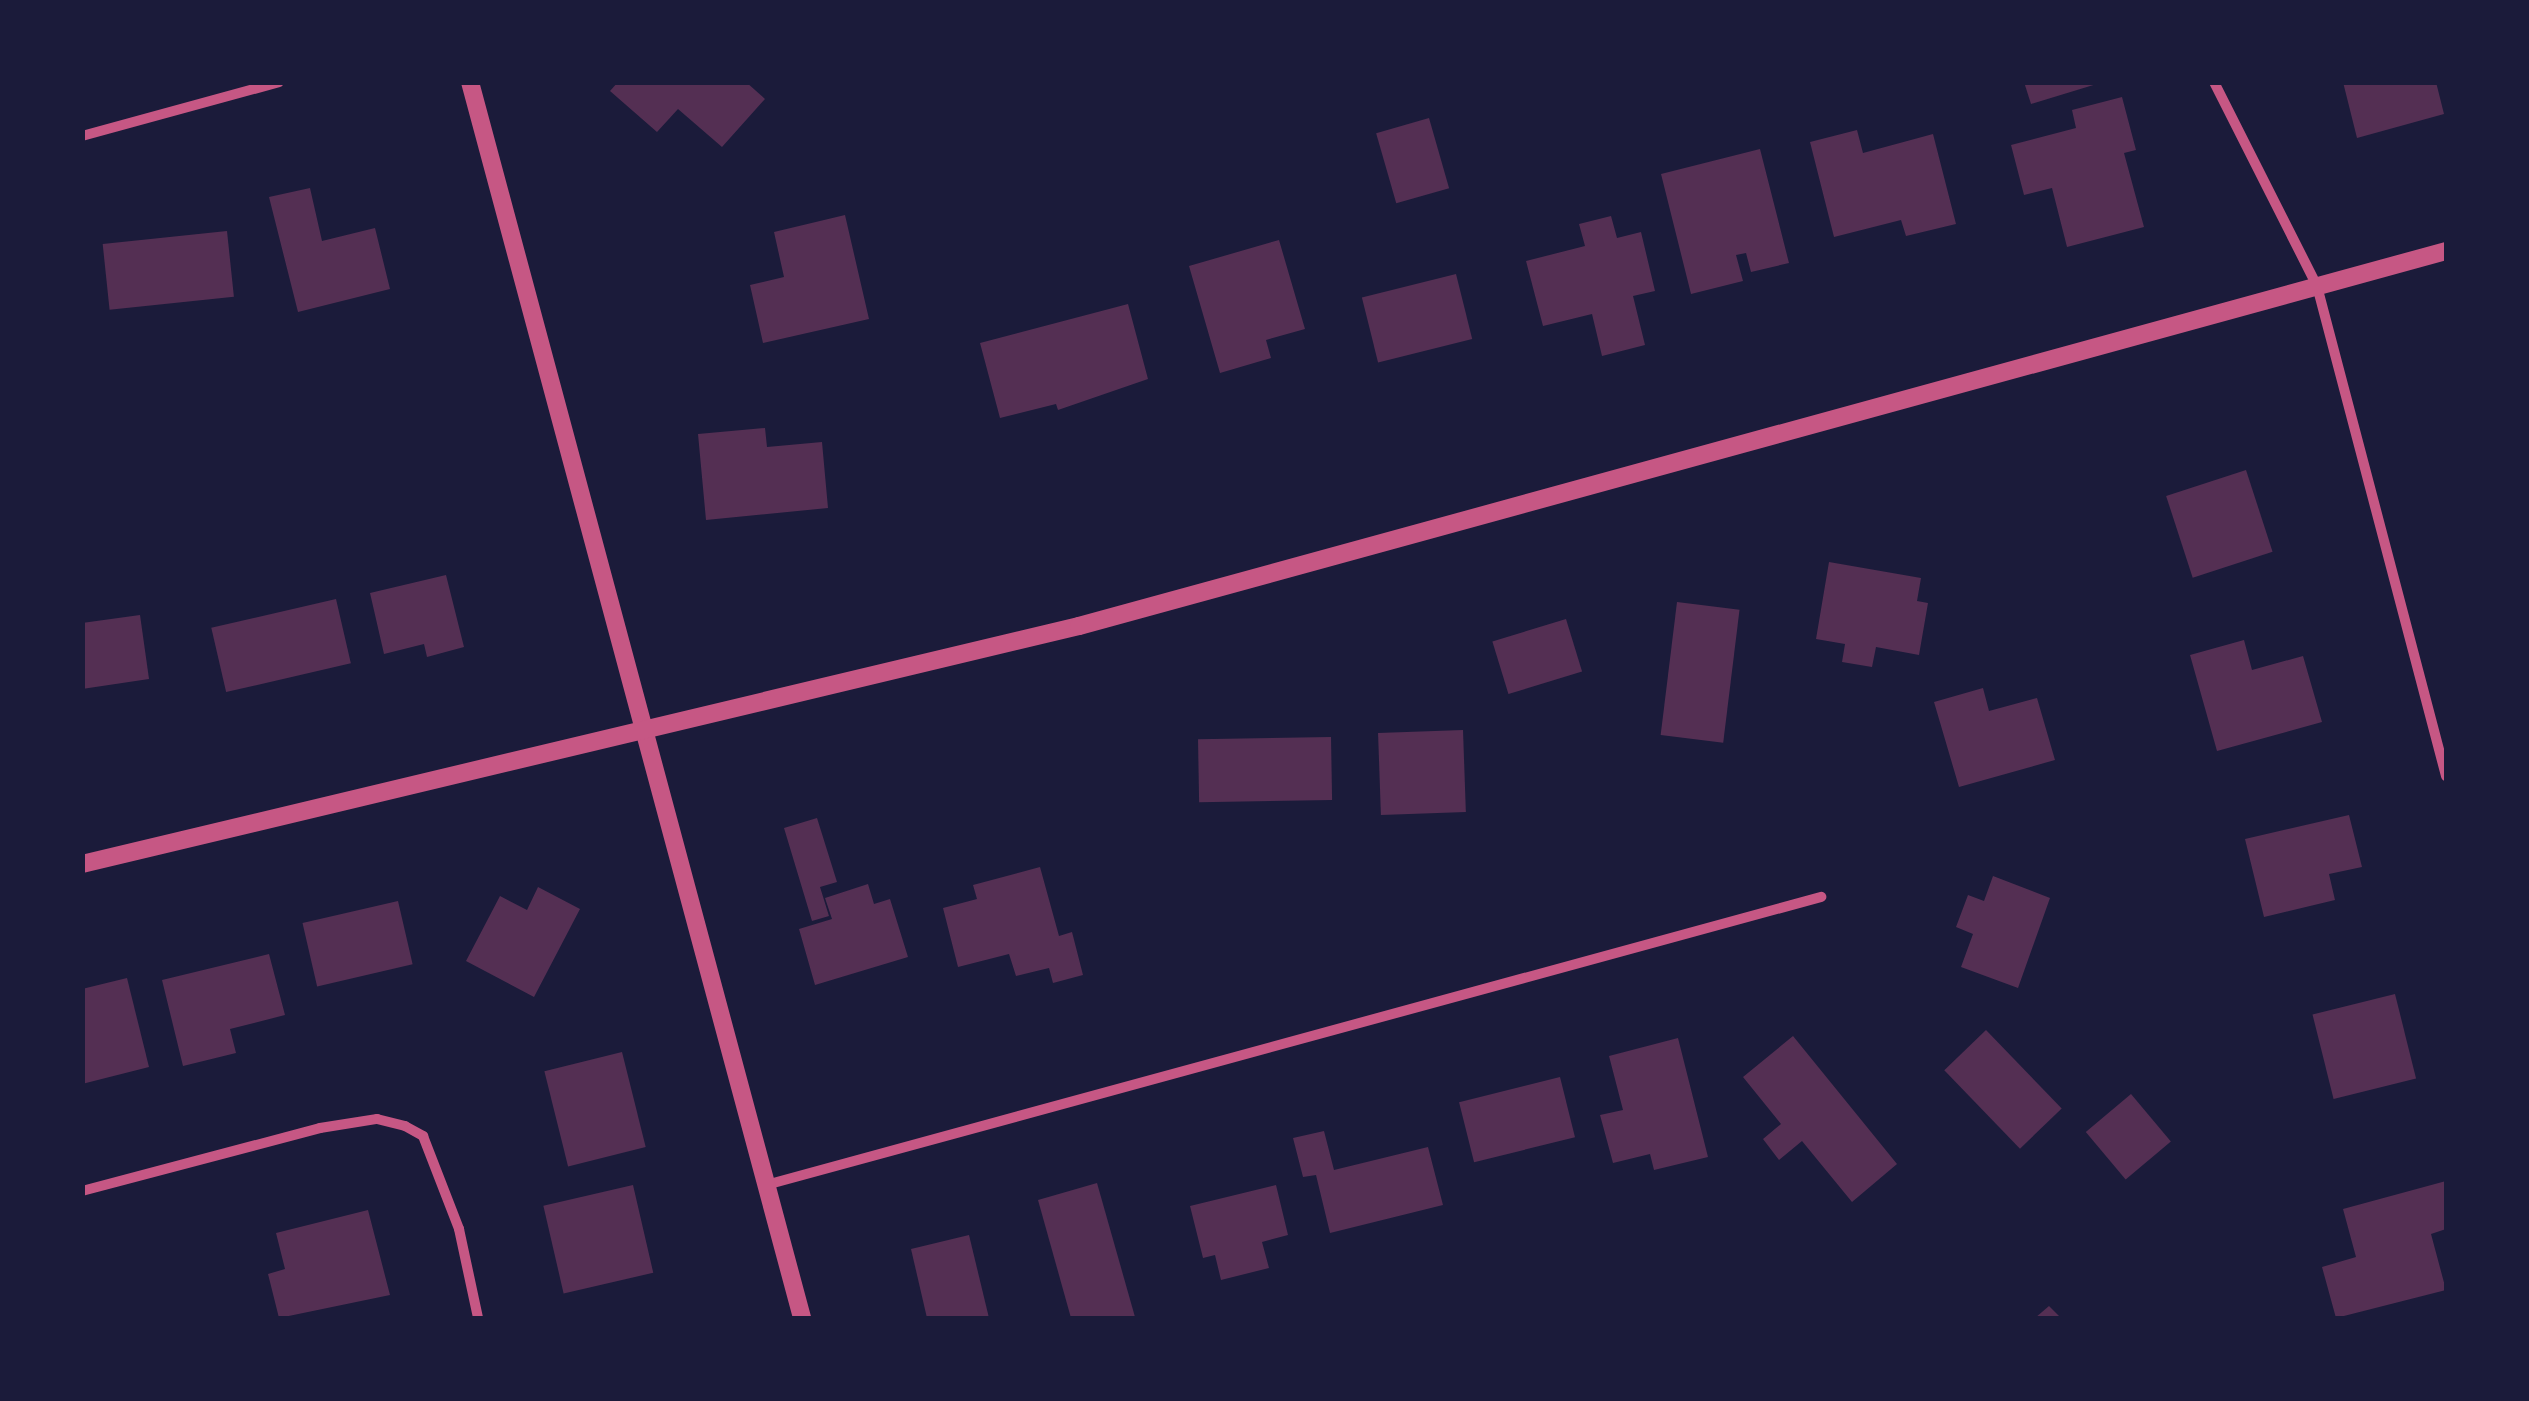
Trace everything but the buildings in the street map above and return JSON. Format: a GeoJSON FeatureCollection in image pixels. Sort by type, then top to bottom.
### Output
{"type":"FeatureCollection","features":[{"type":"Feature","properties":{"kind":"street"},"geometry":{"type":"LineString","coordinates":[[82,136],[279,82]]}},
{"type":"Feature","properties":{"kind":"street"},"geometry":{"type":"LineString","coordinates":[[470,82],[802,1318]]}},
{"type":"Feature","properties":{"kind":"street"},"geometry":{"type":"LineString","coordinates":[[2214,82],[2316,286],[2446,776]]}},
{"type":"Feature","properties":{"kind":"street"},"geometry":{"type":"LineString","coordinates":[[82,864],[1079,626],[2446,252]]}},
{"type":"Feature","properties":{"kind":"street"},"geometry":{"type":"LineString","coordinates":[[764,1185],[1821,898]]}},
{"type":"Feature","properties":{"kind":"street"},"geometry":{"type":"LineString","coordinates":[[82,1191],[377,1119],[423,1136],[459,1229],[478,1318]]}}]}
